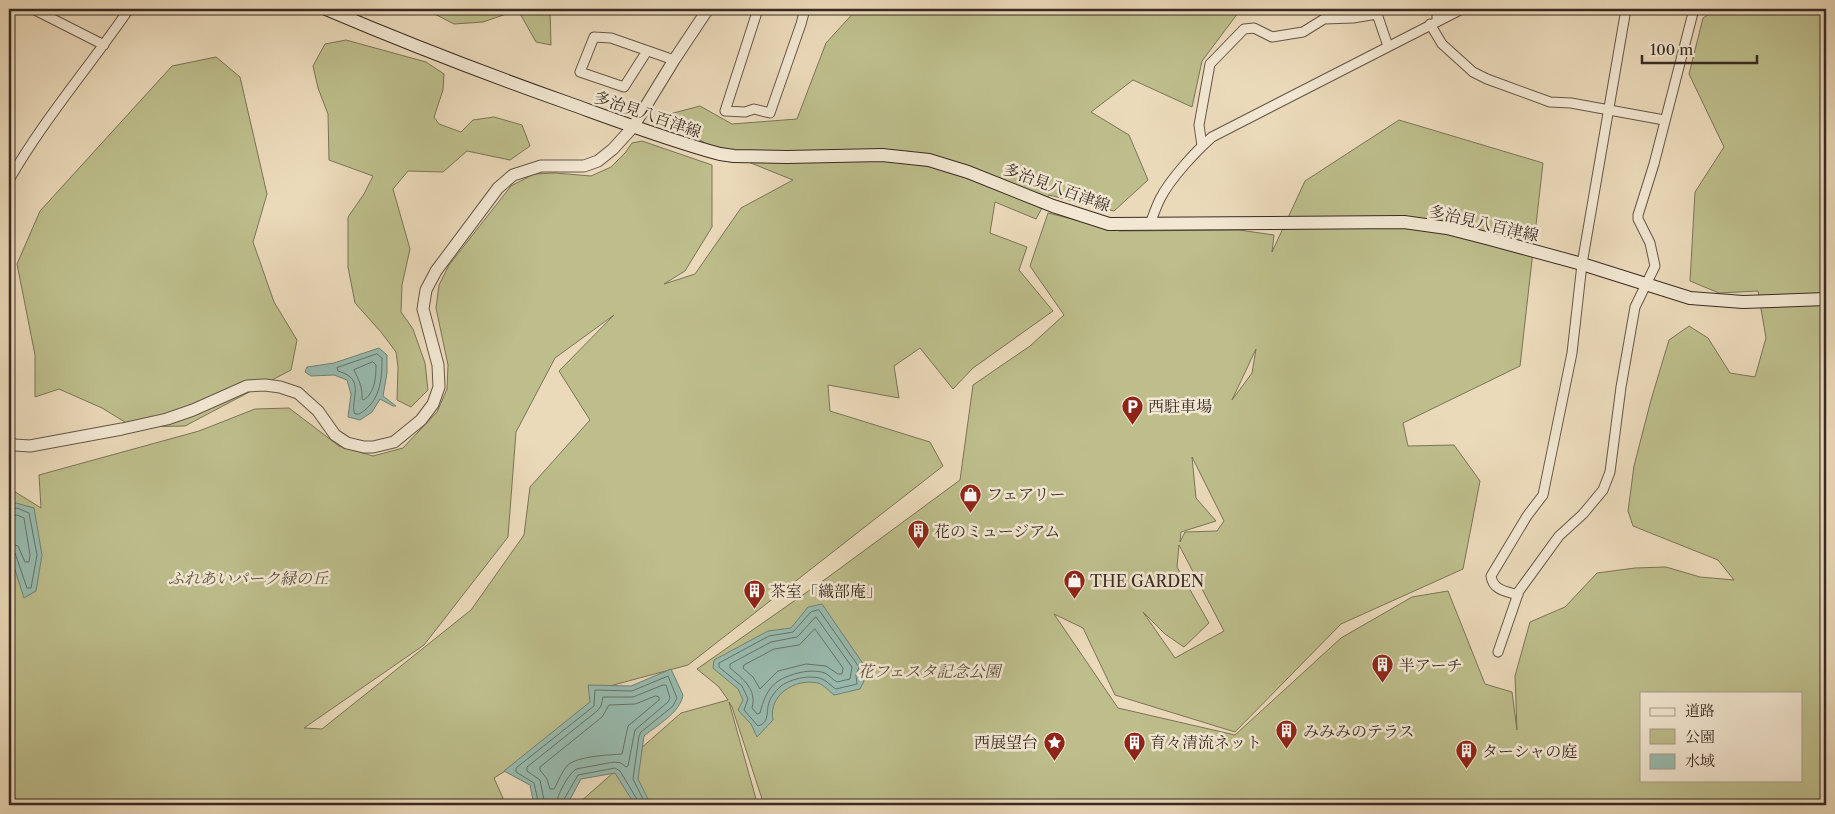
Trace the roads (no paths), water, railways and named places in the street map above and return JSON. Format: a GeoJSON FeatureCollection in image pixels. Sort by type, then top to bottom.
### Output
{"type":"FeatureCollection","features":[{"type":"Feature","properties":{"kind":"main road","name":"多治見八百津線"},"geometry":{"type":"LineString","coordinates":[[326,9],[481,72],[633,127],[703,149],[734,156],[882,155],[929,160],[968,172],[1053,206],[1109,224],[1404,222],[1447,228],[1582,264],[1690,298],[1743,302],[1826,299]]}},
{"type":"Feature","properties":{"kind":"street"},"geometry":{"type":"LineString","coordinates":[[33,9],[104,45]]}},
{"type":"Feature","properties":{"kind":"street"},"geometry":{"type":"LineString","coordinates":[[9,180],[26,150],[129,9]]}},
{"type":"Feature","properties":{"kind":"street"},"geometry":{"type":"LineString","coordinates":[[9,443],[30,446],[167,419],[193,410],[247,386],[265,385],[280,387],[298,393],[318,411],[334,435],[347,443],[373,447],[394,442],[421,420],[433,404],[439,387],[438,365],[427,329],[424,309],[426,290],[436,271],[498,188],[513,175],[530,168],[549,165],[584,166],[598,161],[613,149],[633,127],[708,9]]}},
{"type":"Feature","properties":{"kind":"street"},"geometry":{"type":"LineString","coordinates":[[758,9],[725,111],[745,112],[754,109],[770,113],[805,9]]}},
{"type":"Feature","properties":{"kind":"street"},"geometry":{"type":"LineString","coordinates":[[1437,9],[1434,23],[1442,44],[1473,72],[1487,79],[1550,102],[1571,103],[1664,120]]}},
{"type":"Feature","properties":{"kind":"street"},"geometry":{"type":"LineString","coordinates":[[1150,224],[1161,197],[1181,170],[1212,137],[1462,9]]}},
{"type":"Feature","properties":{"kind":"street"},"geometry":{"type":"LineString","coordinates":[[1518,595],[1498,590],[1492,584],[1491,576],[1527,516],[1543,495],[1572,353],[1582,264],[1626,9]]}},
{"type":"Feature","properties":{"kind":"street"},"geometry":{"type":"LineString","coordinates":[[1498,652],[1519,591],[1559,536],[1584,514],[1603,490],[1610,472],[1621,387],[1635,307],[1655,266],[1650,243],[1638,219],[1638,215],[1654,164],[1694,9]]}},
{"type":"Feature","properties":{"kind":"street"},"geometry":{"type":"LineString","coordinates":[[1202,146],[1199,126],[1210,64],[1244,29],[1254,28],[1272,37],[1303,32],[1324,18],[1353,18],[1377,12],[1388,46]]}},
{"type":"Feature","properties":{"kind":"street"},"geometry":{"type":"LineString","coordinates":[[647,51],[624,87],[580,72],[594,37],[611,38],[674,60]]}},
{"type":"Feature","properties":{"kind":"water"},"geometry":{"type":"Polygon","coordinates":[[[379,348],[387,355],[387,373],[383,396],[396,406],[380,399],[372,412],[360,420],[348,417],[351,394],[347,380],[334,375],[311,376],[305,372],[307,367],[334,363],[379,348]]]}},
{"type":"Feature","properties":{"kind":"water"},"geometry":{"type":"Polygon","coordinates":[[[16,503],[34,508],[42,555],[36,591],[24,598],[9,551],[9,506],[16,503]]]}},
{"type":"Feature","properties":{"kind":"water"},"geometry":{"type":"Polygon","coordinates":[[[822,604],[866,668],[861,676],[864,681],[860,689],[834,695],[818,683],[809,682],[792,686],[779,696],[773,711],[773,720],[757,737],[751,724],[738,710],[743,700],[738,689],[713,668],[714,660],[768,631],[791,628],[808,607],[822,604]]]}},
{"type":"Feature","properties":{"kind":"water"},"geometry":{"type":"Polygon","coordinates":[[[671,669],[683,695],[681,701],[673,713],[644,736],[638,779],[651,805],[635,805],[615,773],[581,779],[567,805],[534,805],[530,785],[504,771],[590,702],[588,685],[631,686],[671,669]]]}},
{"type":"Feature","properties":{"kind":"place","name":"西駐車場"},"geometry":{"type":"Point","coordinates":[1132,425]}},
{"type":"Feature","properties":{"kind":"place","name":"フェアリー"},"geometry":{"type":"Point","coordinates":[971,513]}},
{"type":"Feature","properties":{"kind":"place","name":"花のミュージアム"},"geometry":{"type":"Point","coordinates":[918,550]}},
{"type":"Feature","properties":{"kind":"place","name":"THE GARDEN"},"geometry":{"type":"Point","coordinates":[1074,600]}},
{"type":"Feature","properties":{"kind":"place","name":"茶室「織部庵」"},"geometry":{"type":"Point","coordinates":[754,610]}},
{"type":"Feature","properties":{"kind":"place","name":"半アーチ"},"geometry":{"type":"Point","coordinates":[1383,684]}},
{"type":"Feature","properties":{"kind":"place","name":"みみみのテラス"},"geometry":{"type":"Point","coordinates":[1287,750]}},
{"type":"Feature","properties":{"kind":"place","name":"西展望台"},"geometry":{"type":"Point","coordinates":[1054,761]}},
{"type":"Feature","properties":{"kind":"place","name":"育々清流ネット"},"geometry":{"type":"Point","coordinates":[1134,761]}},
{"type":"Feature","properties":{"kind":"place","name":"ターシャの庭"},"geometry":{"type":"Point","coordinates":[1466,770]}},
{"type":"Feature","properties":{"kind":"park label","name":"ふれあいパーク緑の丘"},"geometry":{"type":"Point","coordinates":[248,578]}},
{"type":"Feature","properties":{"kind":"park label","name":"花フェスタ記念公園"},"geometry":{"type":"Point","coordinates":[929,671]}}]}
